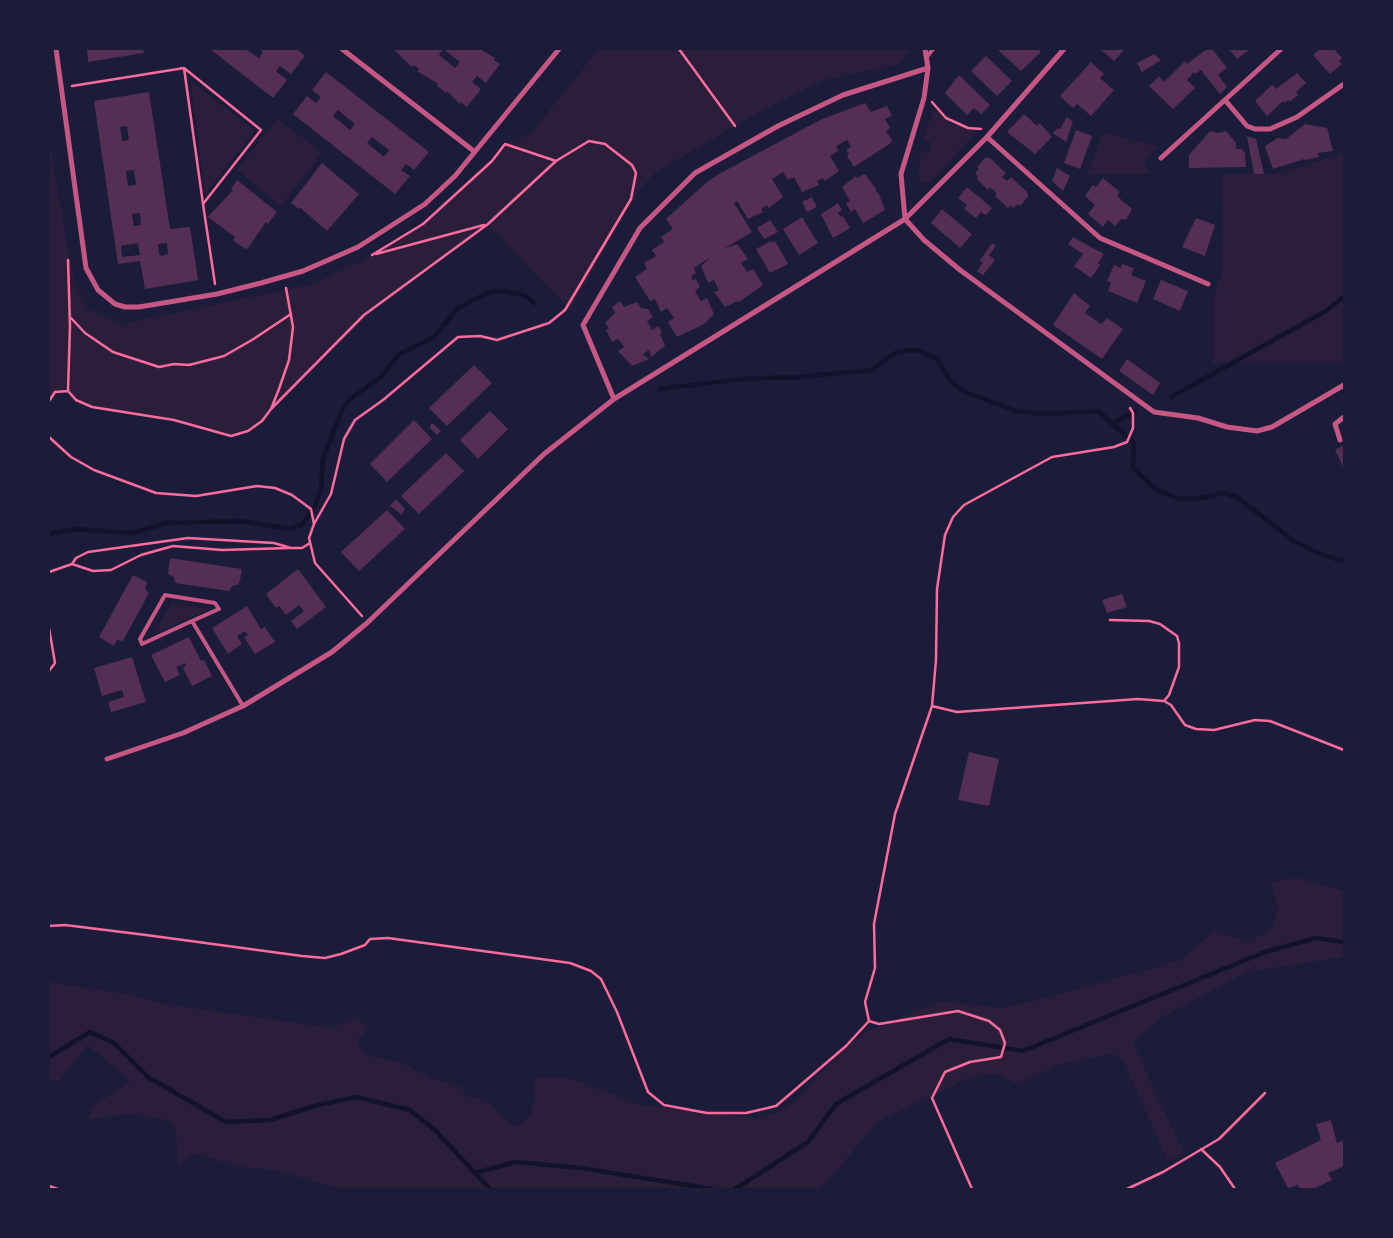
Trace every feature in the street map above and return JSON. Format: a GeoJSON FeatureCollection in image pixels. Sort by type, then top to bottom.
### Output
{"type":"FeatureCollection","features":[{"type":"Feature","properties":{"kind":"street"},"geometry":{"type":"LineString","coordinates":[[56,49],[86,268],[91,280],[106,298],[125,307],[217,294],[303,271],[358,247],[425,204],[454,176],[559,49]]}},
{"type":"Feature","properties":{"kind":"street"},"geometry":{"type":"LineString","coordinates":[[342,49],[475,152]]}},
{"type":"Feature","properties":{"kind":"street"},"geometry":{"type":"LineString","coordinates":[[925,49],[928,68],[924,98],[902,174],[905,219],[924,240],[960,270],[1154,412],[1198,418],[1227,427],[1257,431],[1272,427],[1344,385]]}},
{"type":"Feature","properties":{"kind":"street"},"geometry":{"type":"LineString","coordinates":[[107,760],[183,732],[243,706],[306,670],[368,623],[544,454],[614,399],[905,219],[987,137],[1064,49]]}},
{"type":"Feature","properties":{"kind":"street"},"geometry":{"type":"LineString","coordinates":[[1161,158],[1281,49]]}},
{"type":"Feature","properties":{"kind":"street"},"geometry":{"type":"LineString","coordinates":[[614,399],[583,325],[640,228],[695,173],[778,126],[843,95],[928,68]]}},
{"type":"Feature","properties":{"kind":"street"},"geometry":{"type":"LineString","coordinates":[[1225,100],[1247,126],[1255,130],[1270,130],[1297,117],[1344,84]]}},
{"type":"Feature","properties":{"kind":"street"},"geometry":{"type":"LineString","coordinates":[[987,137],[1100,238],[1208,284]]}},
{"type":"Feature","properties":{"kind":"street"},"geometry":{"type":"LineString","coordinates":[[1340,440],[1335,424],[1344,417]]}},
{"type":"Feature","properties":{"kind":"lane"},"geometry":{"type":"LineString","coordinates":[[926,58],[933,49]]}},
{"type":"Feature","properties":{"kind":"lane"},"geometry":{"type":"LineString","coordinates":[[165,595],[215,603],[219,609],[192,621],[142,644],[140,640],[165,595]]}},
{"type":"Feature","properties":{"kind":"lane"},"geometry":{"type":"LineString","coordinates":[[192,621],[243,706]]}},
{"type":"Feature","properties":{"kind":"path"},"geometry":{"type":"LineString","coordinates":[[679,49],[735,126]]}},
{"type":"Feature","properties":{"kind":"path"},"geometry":{"type":"LineString","coordinates":[[184,68],[217,294]]}},
{"type":"Feature","properties":{"kind":"path"},"geometry":{"type":"LineString","coordinates":[[62,88],[184,68],[261,130],[203,204]]}},
{"type":"Feature","properties":{"kind":"path"},"geometry":{"type":"LineString","coordinates":[[932,102],[946,118],[968,128],[981,129]]}},
{"type":"Feature","properties":{"kind":"path"},"geometry":{"type":"LineString","coordinates":[[68,260],[70,317],[68,391],[76,400],[92,407],[174,420],[213,433],[231,436],[248,431],[262,421],[271,409],[364,315],[488,224],[556,161],[590,141],[605,144],[632,166],[636,173],[631,199],[565,310],[549,323],[498,340],[480,336],[458,337],[383,400],[355,420],[344,439],[331,494],[314,524],[309,538],[315,563],[368,623]]}},
{"type":"Feature","properties":{"kind":"path"},"geometry":{"type":"LineString","coordinates":[[488,224],[372,255],[423,224],[482,172],[505,144],[556,161]]}},
{"type":"Feature","properties":{"kind":"path"},"geometry":{"type":"LineString","coordinates":[[271,409],[289,360],[293,327],[286,288]]}},
{"type":"Feature","properties":{"kind":"path"},"geometry":{"type":"LineString","coordinates":[[70,317],[85,333],[113,352],[159,367],[174,364],[189,365],[224,356],[291,314]]}},
{"type":"Feature","properties":{"kind":"path"},"geometry":{"type":"LineString","coordinates":[[49,401],[55,392],[68,391]]}},
{"type":"Feature","properties":{"kind":"path"},"geometry":{"type":"LineString","coordinates":[[869,1021],[865,1002],[875,968],[874,924],[895,814],[932,706],[936,660],[937,589],[945,535],[953,517],[964,505],[1052,457],[1114,447],[1127,442],[1133,428],[1133,413],[1128,405],[1129,392]]}},
{"type":"Feature","properties":{"kind":"path"},"geometry":{"type":"LineString","coordinates":[[49,437],[71,456],[94,470],[156,493],[196,496],[236,488],[257,486],[275,488],[292,495],[311,509],[314,524]]}},
{"type":"Feature","properties":{"kind":"path"},"geometry":{"type":"LineString","coordinates":[[72,564],[76,558],[88,552],[188,538],[274,543],[291,548]]}},
{"type":"Feature","properties":{"kind":"path"},"geometry":{"type":"LineString","coordinates":[[49,572],[72,564],[93,570],[111,570],[141,555],[173,546],[192,546],[222,550],[302,548],[310,543]]}},
{"type":"Feature","properties":{"kind":"path"},"geometry":{"type":"LineString","coordinates":[[1110,620],[1149,621],[1160,624],[1177,636],[1179,643],[1179,667],[1169,695],[1164,701]]}},
{"type":"Feature","properties":{"kind":"path"},"geometry":{"type":"LineString","coordinates":[[49,628],[55,663],[49,671]]}},
{"type":"Feature","properties":{"kind":"path"},"geometry":{"type":"LineString","coordinates":[[932,706],[957,712],[1138,699],[1164,701],[1171,705],[1186,725],[1196,729],[1214,730],[1255,720],[1270,721],[1344,750]]}},
{"type":"Feature","properties":{"kind":"path"},"geometry":{"type":"LineString","coordinates":[[49,926],[74,926],[317,957],[341,954],[377,937],[570,963],[591,971],[601,979],[618,1012],[648,1092],[664,1105],[708,1113],[746,1114],[776,1106],[846,1046],[869,1021]]}},
{"type":"Feature","properties":{"kind":"path"},"geometry":{"type":"LineString","coordinates":[[869,1021],[879,1024],[958,1011],[989,1021],[1000,1030],[1006,1043],[1001,1058],[970,1062],[945,1072],[932,1098],[972,1189]]}},
{"type":"Feature","properties":{"kind":"path"},"geometry":{"type":"LineString","coordinates":[[1127,1189],[1163,1172],[1219,1139],[1265,1094]]}},
{"type":"Feature","properties":{"kind":"path"},"geometry":{"type":"LineString","coordinates":[[1201,1149],[1220,1166],[1235,1189]]}},
{"type":"Feature","properties":{"kind":"path"},"geometry":{"type":"LineString","coordinates":[[49,1186],[58,1189]]}},
{"type":"Feature","properties":{"kind":"shaded area"},"geometry":{"type":"Polygon","coordinates":[[[599,49],[911,50],[899,64],[824,80],[763,110],[656,172],[640,189],[570,310],[488,224],[364,315],[262,421],[248,431],[231,436],[174,420],[92,407],[76,400],[68,391],[55,392],[49,401],[49,141],[74,281],[88,309],[121,324],[313,284],[373,255],[423,224],[492,161],[505,144],[531,133],[599,49]]]}},
{"type":"Feature","properties":{"kind":"shaded area"},"geometry":{"type":"Polygon","coordinates":[[[191,84],[195,84],[255,131],[205,194],[191,84]]]}},
{"type":"Feature","properties":{"kind":"shaded area"},"geometry":{"type":"Polygon","coordinates":[[[934,109],[951,124],[976,132],[932,181],[926,183],[920,181],[918,174],[921,151],[931,152],[931,142],[922,141],[934,109]]]}},
{"type":"Feature","properties":{"kind":"shaded area"},"geometry":{"type":"Polygon","coordinates":[[[277,118],[322,153],[281,206],[237,170],[277,118]]]}},
{"type":"Feature","properties":{"kind":"shaded area"},"geometry":{"type":"Polygon","coordinates":[[[1103,132],[1159,147],[1144,161],[1151,174],[1087,175],[1103,132]]]}},
{"type":"Feature","properties":{"kind":"shaded area"},"geometry":{"type":"Polygon","coordinates":[[[1344,153],[1344,363],[1213,363],[1214,296],[1221,277],[1223,219],[1221,174],[1276,174],[1344,153]]]}},
{"type":"Feature","properties":{"kind":"shaded area"},"geometry":{"type":"Polygon","coordinates":[[[171,603],[210,609],[154,634],[171,603]]]}},
{"type":"Feature","properties":{"kind":"shaded area"},"geometry":{"type":"Polygon","coordinates":[[[1297,878],[1344,891],[1344,957],[1247,972],[1159,1019],[1133,1043],[1184,1153],[1167,1160],[1126,1066],[1119,1057],[1111,1054],[1058,1065],[1018,1084],[995,1073],[971,1077],[879,1121],[826,1183],[818,1189],[340,1189],[278,1171],[242,1167],[194,1154],[183,1160],[178,1171],[176,1132],[170,1121],[133,1114],[89,1119],[92,1108],[96,1104],[131,1081],[87,1045],[60,1081],[49,1079],[49,982],[132,995],[159,1003],[331,1028],[356,1018],[368,1029],[357,1041],[359,1049],[365,1055],[401,1062],[431,1078],[461,1087],[467,1096],[489,1102],[503,1118],[517,1127],[531,1113],[535,1097],[535,1078],[547,1077],[573,1079],[640,1105],[756,1118],[781,1111],[793,1103],[843,1050],[867,1031],[940,1001],[999,1008],[1041,999],[1181,960],[1214,931],[1250,941],[1274,927],[1278,907],[1271,882],[1297,878]]]}},
{"type":"Feature","properties":{"kind":"building"},"geometry":{"type":"Polygon","coordinates":[[[87,49],[143,49],[144,53],[88,62],[87,49]]]}},
{"type":"Feature","properties":{"kind":"building"},"geometry":{"type":"Polygon","coordinates":[[[210,49],[245,49],[259,58],[263,52],[259,49],[297,49],[305,56],[291,74],[280,66],[276,71],[287,80],[273,98],[210,49]]]}},
{"type":"Feature","properties":{"kind":"building"},"geometry":{"type":"Polygon","coordinates":[[[393,49],[443,49],[480,49],[495,58],[494,60],[500,64],[486,83],[477,76],[472,82],[481,89],[467,107],[461,102],[460,104],[447,91],[446,93],[442,90],[437,86],[438,84],[417,71],[419,69],[414,65],[412,67],[393,49]],[[443,49],[439,55],[455,68],[460,62],[443,49]]]}},
{"type":"Feature","properties":{"kind":"building"},"geometry":{"type":"Polygon","coordinates":[[[997,49],[1038,49],[1041,52],[1021,71],[997,49]]]}},
{"type":"Feature","properties":{"kind":"building"},"geometry":{"type":"Polygon","coordinates":[[[1100,49],[1125,49],[1114,61],[1100,49]]]}},
{"type":"Feature","properties":{"kind":"building"},"geometry":{"type":"Polygon","coordinates":[[[1207,49],[1212,49],[1227,68],[1218,75],[1227,87],[1220,94],[1201,70],[1195,74],[1194,72],[1187,80],[1195,88],[1173,109],[1149,86],[1159,76],[1164,82],[1185,61],[1187,64],[1207,49]]]}},
{"type":"Feature","properties":{"kind":"building"},"geometry":{"type":"Polygon","coordinates":[[[1229,49],[1250,49],[1237,59],[1229,49]]]}},
{"type":"Feature","properties":{"kind":"building"},"geometry":{"type":"Polygon","coordinates":[[[1320,49],[1334,49],[1342,58],[1339,61],[1342,64],[1330,74],[1313,55],[1320,49]]]}},
{"type":"Feature","properties":{"kind":"building"},"geometry":{"type":"Polygon","coordinates":[[[1154,54],[1161,60],[1142,72],[1137,63],[1154,54]]]}},
{"type":"Feature","properties":{"kind":"building"},"geometry":{"type":"Polygon","coordinates":[[[986,56],[1012,81],[997,96],[971,71],[986,56]]]}},
{"type":"Feature","properties":{"kind":"building"},"geometry":{"type":"Polygon","coordinates":[[[1091,62],[1104,74],[1100,78],[1114,90],[1091,116],[1077,104],[1073,108],[1060,96],[1091,62]]]}},
{"type":"Feature","properties":{"kind":"building"},"geometry":{"type":"Polygon","coordinates":[[[326,72],[429,152],[414,170],[406,164],[401,170],[410,176],[395,194],[293,114],[307,96],[316,103],[321,97],[312,90],[326,72]],[[338,110],[333,116],[350,130],[355,124],[338,110]],[[372,137],[367,143],[384,157],[389,150],[372,137]]]}},
{"type":"Feature","properties":{"kind":"building"},"geometry":{"type":"Polygon","coordinates":[[[1297,73],[1306,83],[1296,92],[1298,95],[1290,102],[1288,100],[1284,103],[1283,101],[1267,116],[1255,101],[1272,85],[1276,89],[1297,73]]]}},
{"type":"Feature","properties":{"kind":"building"},"geometry":{"type":"Polygon","coordinates":[[[959,75],[990,105],[981,114],[974,108],[967,115],[945,93],[959,75]]]}},
{"type":"Feature","properties":{"kind":"building"},"geometry":{"type":"Polygon","coordinates":[[[149,92],[170,229],[190,227],[198,280],[145,289],[140,261],[118,264],[94,101],[149,92]],[[127,126],[120,127],[122,141],[129,140],[127,126]],[[134,170],[126,171],[128,186],[136,185],[134,170]],[[140,213],[132,214],[134,226],[141,225],[140,213]],[[138,243],[121,246],[122,257],[140,255],[138,243]],[[167,243],[158,244],[159,254],[162,256],[168,254],[167,243]]]}},
{"type":"Feature","properties":{"kind":"building"},"geometry":{"type":"Polygon","coordinates":[[[865,103],[871,112],[887,106],[892,116],[885,119],[890,128],[886,131],[892,140],[891,143],[854,167],[847,156],[849,154],[846,150],[851,147],[847,140],[836,146],[838,151],[830,156],[839,171],[825,181],[823,178],[817,181],[819,185],[802,192],[794,177],[788,180],[783,172],[772,179],[783,197],[769,208],[767,205],[761,209],[763,212],[748,219],[737,201],[734,203],[752,232],[724,249],[737,244],[748,259],[741,263],[747,272],[753,269],[763,285],[739,302],[725,307],[714,292],[719,290],[714,280],[708,283],[701,266],[711,257],[694,268],[696,273],[691,276],[693,280],[696,279],[700,287],[695,291],[701,301],[707,298],[714,314],[704,324],[677,337],[668,322],[674,318],[667,308],[661,312],[655,299],[650,301],[635,277],[647,269],[644,263],[656,256],[652,250],[664,242],[661,237],[673,229],[666,219],[717,175],[820,120],[865,103]]]}},
{"type":"Feature","properties":{"kind":"building"},"geometry":{"type":"Polygon","coordinates":[[[1024,114],[1037,126],[1040,123],[1052,137],[1035,154],[1007,132],[1024,114]]]}},
{"type":"Feature","properties":{"kind":"building"},"geometry":{"type":"Polygon","coordinates":[[[1067,117],[1073,122],[1066,142],[1053,133],[1058,128],[1060,129],[1067,117]]]}},
{"type":"Feature","properties":{"kind":"building"},"geometry":{"type":"Polygon","coordinates":[[[1305,124],[1327,128],[1333,151],[1318,153],[1319,157],[1304,159],[1273,169],[1265,146],[1278,138],[1286,139],[1305,124]]]}},
{"type":"Feature","properties":{"kind":"building"},"geometry":{"type":"Polygon","coordinates":[[[1076,130],[1092,136],[1080,169],[1064,163],[1076,130]]]}},
{"type":"Feature","properties":{"kind":"building"},"geometry":{"type":"Polygon","coordinates":[[[1210,131],[1218,133],[1226,131],[1236,143],[1236,149],[1242,149],[1245,153],[1246,167],[1189,168],[1189,155],[1210,131]]]}},
{"type":"Feature","properties":{"kind":"building"},"geometry":{"type":"Polygon","coordinates":[[[1247,136],[1256,139],[1264,174],[1254,174],[1247,136]]]}},
{"type":"Feature","properties":{"kind":"building"},"geometry":{"type":"Polygon","coordinates":[[[985,158],[990,158],[1006,173],[1002,177],[1007,181],[1011,177],[1027,192],[1028,197],[1020,206],[1018,204],[1013,208],[1010,205],[1008,208],[995,196],[997,194],[990,187],[988,190],[977,179],[978,176],[975,173],[979,169],[977,167],[985,158]]]}},
{"type":"Feature","properties":{"kind":"building"},"geometry":{"type":"Polygon","coordinates":[[[322,163],[359,194],[327,231],[301,208],[299,209],[291,203],[322,163]]]}},
{"type":"Feature","properties":{"kind":"building"},"geometry":{"type":"Polygon","coordinates":[[[1057,168],[1070,176],[1063,191],[1052,181],[1057,168]]]}},
{"type":"Feature","properties":{"kind":"building"},"geometry":{"type":"Polygon","coordinates":[[[865,174],[876,189],[876,193],[878,192],[885,210],[863,223],[855,209],[851,212],[846,203],[850,201],[842,187],[856,176],[857,178],[865,174]]]}},
{"type":"Feature","properties":{"kind":"building"},"geometry":{"type":"Polygon","coordinates":[[[1103,178],[1120,192],[1117,196],[1132,209],[1126,220],[1121,219],[1115,226],[1108,220],[1103,227],[1088,214],[1095,205],[1085,196],[1093,185],[1096,187],[1103,178]]]}},
{"type":"Feature","properties":{"kind":"building"},"geometry":{"type":"Polygon","coordinates":[[[237,180],[277,212],[268,224],[266,222],[248,248],[245,249],[233,240],[235,237],[208,217],[233,190],[231,189],[237,180]]]}},
{"type":"Feature","properties":{"kind":"building"},"geometry":{"type":"Polygon","coordinates":[[[967,187],[992,208],[986,215],[981,212],[976,218],[964,209],[967,205],[958,198],[967,187]]]}},
{"type":"Feature","properties":{"kind":"building"},"geometry":{"type":"Polygon","coordinates":[[[812,197],[817,207],[807,212],[802,202],[812,197]]]}},
{"type":"Feature","properties":{"kind":"building"},"geometry":{"type":"Polygon","coordinates":[[[838,203],[842,210],[838,213],[841,217],[843,216],[850,228],[833,238],[821,214],[838,203]]]}},
{"type":"Feature","properties":{"kind":"building"},"geometry":{"type":"Polygon","coordinates":[[[942,209],[972,234],[960,248],[931,223],[942,209]]]}},
{"type":"Feature","properties":{"kind":"building"},"geometry":{"type":"Polygon","coordinates":[[[802,217],[818,243],[799,255],[783,229],[802,217]]]}},
{"type":"Feature","properties":{"kind":"building"},"geometry":{"type":"Polygon","coordinates":[[[1196,218],[1215,225],[1205,256],[1182,247],[1196,218]]]}},
{"type":"Feature","properties":{"kind":"building"},"geometry":{"type":"Polygon","coordinates":[[[770,220],[778,232],[764,239],[757,228],[770,220]]]}},
{"type":"Feature","properties":{"kind":"building"},"geometry":{"type":"Polygon","coordinates":[[[1073,237],[1104,254],[1098,263],[1100,265],[1091,278],[1074,266],[1083,254],[1068,244],[1073,237]]]}},
{"type":"Feature","properties":{"kind":"building"},"geometry":{"type":"Polygon","coordinates":[[[771,241],[772,243],[775,241],[788,264],[770,273],[756,249],[771,241]]]}},
{"type":"Feature","properties":{"kind":"building"},"geometry":{"type":"Polygon","coordinates":[[[992,243],[996,246],[989,255],[995,260],[983,275],[977,271],[983,263],[980,260],[992,243]]]}},
{"type":"Feature","properties":{"kind":"building"},"geometry":{"type":"Polygon","coordinates":[[[1122,264],[1134,268],[1131,275],[1146,281],[1137,303],[1108,291],[1111,282],[1107,281],[1114,265],[1121,268],[1122,264]]]}},
{"type":"Feature","properties":{"kind":"building"},"geometry":{"type":"Polygon","coordinates":[[[1161,280],[1188,291],[1180,311],[1153,299],[1161,280]]]}},
{"type":"Feature","properties":{"kind":"building"},"geometry":{"type":"Polygon","coordinates":[[[1074,293],[1090,306],[1085,313],[1101,324],[1107,318],[1123,329],[1102,359],[1053,325],[1074,293]]]}},
{"type":"Feature","properties":{"kind":"building"},"geometry":{"type":"Polygon","coordinates":[[[620,301],[624,307],[637,302],[641,308],[648,309],[653,317],[647,321],[652,330],[658,326],[662,332],[660,334],[665,346],[651,357],[649,350],[643,354],[649,359],[632,366],[618,351],[624,347],[618,339],[612,342],[606,330],[609,328],[605,323],[615,313],[612,307],[620,301]]]}},
{"type":"Feature","properties":{"kind":"building"},"geometry":{"type":"Polygon","coordinates":[[[1127,359],[1160,383],[1153,395],[1119,371],[1127,359]]]}},
{"type":"Feature","properties":{"kind":"building"},"geometry":{"type":"Polygon","coordinates":[[[474,365],[492,383],[447,426],[429,408],[474,365]]]}},
{"type":"Feature","properties":{"kind":"building"},"geometry":{"type":"Polygon","coordinates":[[[490,411],[508,429],[478,459],[460,440],[490,411]]]}},
{"type":"Feature","properties":{"kind":"building"},"geometry":{"type":"Polygon","coordinates":[[[414,420],[432,439],[387,482],[370,464],[414,420]]]}},
{"type":"Feature","properties":{"kind":"building"},"geometry":{"type":"Polygon","coordinates":[[[431,424],[434,424],[441,431],[437,435],[430,428],[431,424]]]}},
{"type":"Feature","properties":{"kind":"building"},"geometry":{"type":"Polygon","coordinates":[[[1344,445],[1344,469],[1335,450],[1344,445]]]}},
{"type":"Feature","properties":{"kind":"building"},"geometry":{"type":"Polygon","coordinates":[[[446,453],[464,471],[419,514],[401,496],[446,453]]]}},
{"type":"Feature","properties":{"kind":"building"},"geometry":{"type":"Polygon","coordinates":[[[396,499],[405,509],[402,515],[390,506],[396,499]]]}},
{"type":"Feature","properties":{"kind":"building"},"geometry":{"type":"Polygon","coordinates":[[[387,510],[405,529],[359,571],[341,552],[387,510]]]}},
{"type":"Feature","properties":{"kind":"building"},"geometry":{"type":"Polygon","coordinates":[[[170,558],[242,569],[240,580],[238,585],[232,586],[229,591],[175,583],[174,577],[168,574],[170,558]]]}},
{"type":"Feature","properties":{"kind":"building"},"geometry":{"type":"Polygon","coordinates":[[[298,569],[326,607],[297,629],[291,621],[304,611],[299,605],[286,615],[279,606],[276,608],[266,594],[298,569]]]}},
{"type":"Feature","properties":{"kind":"building"},"geometry":{"type":"Polygon","coordinates":[[[133,575],[147,582],[145,589],[149,593],[123,641],[117,640],[114,646],[99,637],[133,575]]]}},
{"type":"Feature","properties":{"kind":"building"},"geometry":{"type":"Polygon","coordinates":[[[1122,594],[1127,607],[1107,613],[1102,600],[1122,594]]]}},
{"type":"Feature","properties":{"kind":"building"},"geometry":{"type":"Polygon","coordinates":[[[247,606],[261,629],[265,627],[275,642],[255,654],[244,637],[248,635],[245,631],[237,636],[242,644],[228,654],[212,628],[247,606]]]}},
{"type":"Feature","properties":{"kind":"building"},"geometry":{"type":"Polygon","coordinates":[[[189,637],[201,661],[204,660],[212,676],[192,686],[183,668],[186,666],[185,663],[176,667],[180,675],[165,682],[151,655],[189,637]]]}},
{"type":"Feature","properties":{"kind":"building"},"geometry":{"type":"Polygon","coordinates":[[[132,657],[146,702],[111,712],[108,702],[124,697],[122,690],[102,696],[94,668],[132,657]]]}},
{"type":"Feature","properties":{"kind":"building"},"geometry":{"type":"Polygon","coordinates":[[[969,752],[999,759],[989,806],[958,800],[969,752]]]}},
{"type":"Feature","properties":{"kind":"building"},"geometry":{"type":"Polygon","coordinates":[[[1331,1120],[1337,1143],[1344,1140],[1344,1166],[1328,1173],[1332,1180],[1313,1189],[1300,1189],[1298,1185],[1288,1188],[1275,1163],[1321,1140],[1316,1124],[1331,1120]]]}},
{"type":"Feature","properties":{"kind":"waterway"},"geometry":{"type":"LineString","coordinates":[[49,534],[74,529],[133,533],[166,523],[241,521],[289,529],[302,525],[315,506],[321,489],[323,459],[342,410],[350,399],[381,377],[399,354],[433,338],[458,308],[473,300],[490,292],[502,291],[524,295],[534,303]]}},
{"type":"Feature","properties":{"kind":"waterway"},"geometry":{"type":"LineString","coordinates":[[1171,397],[1324,312],[1344,297]]}},
{"type":"Feature","properties":{"kind":"waterway"},"geometry":{"type":"LineString","coordinates":[[660,389],[741,379],[799,377],[871,370],[895,353],[909,350],[920,351],[937,359],[952,383],[967,393],[1016,411],[1046,414],[1098,411],[1134,443],[1133,468],[1154,488],[1178,499],[1201,498],[1224,493],[1237,497],[1294,541],[1338,560],[1344,559]]}},
{"type":"Feature","properties":{"kind":"waterway"},"geometry":{"type":"LineString","coordinates":[[1112,424],[1135,412]]}},
{"type":"Feature","properties":{"kind":"waterway"},"geometry":{"type":"LineString","coordinates":[[735,1189],[808,1142],[836,1104],[949,1039],[1023,1051],[1265,952],[1316,938],[1344,942]]}},
{"type":"Feature","properties":{"kind":"waterway"},"geometry":{"type":"LineString","coordinates":[[49,1057],[90,1032],[114,1043],[148,1077],[226,1122],[270,1120],[318,1105],[356,1097],[410,1110],[435,1130],[490,1189]]}},
{"type":"Feature","properties":{"kind":"waterway"},"geometry":{"type":"LineString","coordinates":[[474,1173],[516,1162],[581,1168],[712,1189]]}}]}
